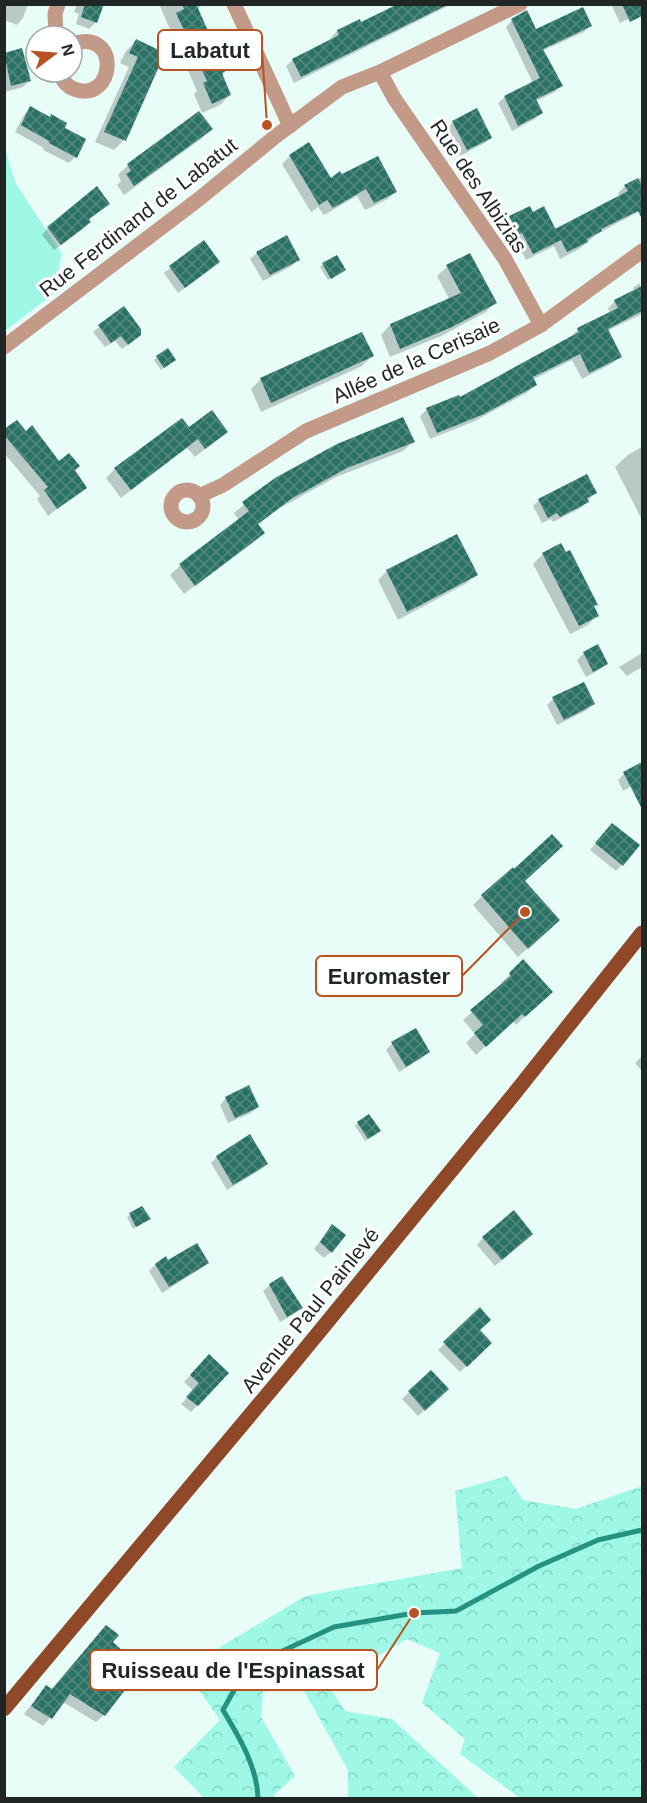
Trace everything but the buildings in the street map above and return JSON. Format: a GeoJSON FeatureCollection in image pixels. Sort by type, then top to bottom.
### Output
{"type":"FeatureCollection","features":[{"type":"Feature","properties":{"kind":"main road","name":"Avenue Paul Painlevé"},"geometry":{"type":"LineString","coordinates":[[4,1709],[344,1302],[642,933]]}},
{"type":"Feature","properties":{"kind":"street"},"geometry":{"type":"LineString","coordinates":[[55,24],[58,4]]}},
{"type":"Feature","properties":{"kind":"street"},"geometry":{"type":"LineString","coordinates":[[234,4],[290,126]]}},
{"type":"Feature","properties":{"kind":"street","name":"Rue Ferdinand de Labatut"},"geometry":{"type":"LineString","coordinates":[[4,347],[342,87],[380,72],[520,4]]}},
{"type":"Feature","properties":{"kind":"street"},"geometry":{"type":"LineString","coordinates":[[66,84],[78,91],[93,89],[104,80],[108,68],[106,57],[99,46],[84,41]]}},
{"type":"Feature","properties":{"kind":"street","name":"Rue des Albizias"},"geometry":{"type":"LineString","coordinates":[[380,72],[394,98],[505,259],[541,325]]}},
{"type":"Feature","properties":{"kind":"street","name":"Allée de la Cerisaie"},"geometry":{"type":"LineString","coordinates":[[199,496],[223,485],[306,431],[476,360],[541,325],[642,251]]}},
{"type":"Feature","properties":{"kind":"green space"},"geometry":{"type":"Polygon","coordinates":[[[5,149],[16,184],[62,254],[58,272],[61,288],[5,331],[5,149]]]}},
{"type":"Feature","properties":{"kind":"green space"},"geometry":{"type":"Polygon","coordinates":[[[507,1476],[523,1500],[576,1509],[642,1486],[642,1798],[520,1798],[460,1754],[465,1739],[422,1703],[440,1653],[407,1639],[328,1685],[345,1711],[392,1719],[478,1798],[348,1798],[348,1770],[297,1678],[263,1691],[261,1717],[295,1776],[275,1794],[274,1798],[204,1798],[174,1767],[220,1720],[190,1677],[207,1655],[305,1596],[462,1568],[455,1491],[507,1476]]]}},
{"type":"Feature","properties":{"kind":"waterway"},"geometry":{"type":"LineString","coordinates":[[258,1798],[251,1763],[223,1710],[237,1685],[276,1654],[334,1627],[414,1613],[456,1611],[539,1566],[598,1540],[642,1530]]}},
{"type":"Feature","properties":{"kind":"place","name":"Labatut"},"geometry":{"type":"Point","coordinates":[267,125]}},
{"type":"Feature","properties":{"kind":"place","name":"Euromaster"},"geometry":{"type":"Point","coordinates":[525,912]}},
{"type":"Feature","properties":{"kind":"place","name":"Ruisseau de l'Espinassat"},"geometry":{"type":"Point","coordinates":[414,1613]}}]}
